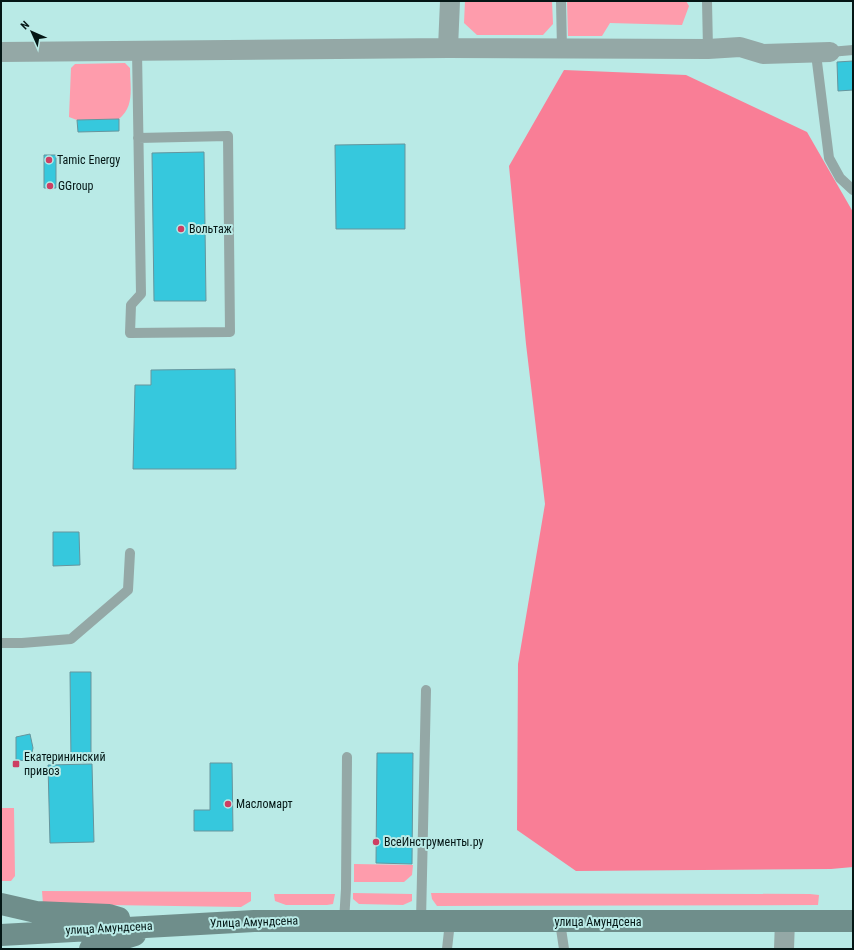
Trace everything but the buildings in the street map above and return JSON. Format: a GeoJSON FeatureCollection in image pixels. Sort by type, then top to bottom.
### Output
{"type":"FeatureCollection","features":[{"type":"Feature","properties":{"kind":"street"},"geometry":{"type":"LineString","coordinates":[[448,48],[450,1]]}},
{"type":"Feature","properties":{"kind":"street"},"geometry":{"type":"LineString","coordinates":[[1,52],[448,48],[708,49],[740,47],[764,54],[823,53]]}},
{"type":"Feature","properties":{"kind":"street"},"geometry":{"type":"LineString","coordinates":[[1,904],[36,912],[109,915],[154,926]]}},
{"type":"Feature","properties":{"kind":"street"},"geometry":{"type":"LineString","coordinates":[[784,949],[785,920]]}},
{"type":"Feature","properties":{"kind":"street","name":"Улица Амундсена"},"geometry":{"type":"LineString","coordinates":[[154,926],[254,921],[344,921]]}},
{"type":"Feature","properties":{"kind":"street","name":"улица Амундсена"},"geometry":{"type":"LineString","coordinates":[[344,921],[853,921]]}},
{"type":"Feature","properties":{"kind":"street","name":"улица Амундсена"},"geometry":{"type":"LineString","coordinates":[[1,935],[154,926]]}},
{"type":"Feature","properties":{"kind":"street","name":"улица Амундсена"},"geometry":{"type":"LineString","coordinates":[[90,949],[154,926]]}},
{"type":"Feature","properties":{"kind":"lane"},"geometry":{"type":"LineString","coordinates":[[561,1],[562,49]]}},
{"type":"Feature","properties":{"kind":"lane"},"geometry":{"type":"LineString","coordinates":[[707,1],[708,49]]}},
{"type":"Feature","properties":{"kind":"lane"},"geometry":{"type":"LineString","coordinates":[[853,50],[823,53],[829,158],[840,178],[853,190]]}},
{"type":"Feature","properties":{"kind":"lane"},"geometry":{"type":"LineString","coordinates":[[137,51],[138,138],[141,294],[131,305],[130,333],[230,332],[228,136],[138,138]]}},
{"type":"Feature","properties":{"kind":"lane"},"geometry":{"type":"LineString","coordinates":[[1,643],[71,639],[128,590],[130,553]]}},
{"type":"Feature","properties":{"kind":"lane"},"geometry":{"type":"LineString","coordinates":[[422,921],[426,690]]}},
{"type":"Feature","properties":{"kind":"lane"},"geometry":{"type":"LineString","coordinates":[[344,921],[346,889],[347,757]]}},
{"type":"Feature","properties":{"kind":"lane"},"geometry":{"type":"LineString","coordinates":[[447,949],[450,922]]}},
{"type":"Feature","properties":{"kind":"lane"},"geometry":{"type":"LineString","coordinates":[[560,922],[564,949]]}},
{"type":"Feature","properties":{"kind":"shaded area"},"geometry":{"type":"Polygon","coordinates":[[[465,1],[552,1],[553,24],[543,35],[477,35],[464,23],[465,1]]]}},
{"type":"Feature","properties":{"kind":"shaded area"},"geometry":{"type":"Polygon","coordinates":[[[567,1],[686,1],[689,6],[682,25],[610,23],[602,36],[568,36],[567,1]]]}},
{"type":"Feature","properties":{"kind":"shaded area"},"geometry":{"type":"Polygon","coordinates":[[[125,63],[130,68],[130,102],[124,114],[119,119],[77,120],[69,117],[71,68],[75,64],[125,63]]]}},
{"type":"Feature","properties":{"kind":"shaded area"},"geometry":{"type":"Polygon","coordinates":[[[564,70],[686,75],[807,132],[853,212],[853,867],[831,869],[576,871],[517,830],[518,664],[545,504],[526,344],[509,166],[564,70]]]}},
{"type":"Feature","properties":{"kind":"shaded area"},"geometry":{"type":"Polygon","coordinates":[[[1,808],[14,808],[15,876],[11,881],[1,881],[1,808]]]}},
{"type":"Feature","properties":{"kind":"shaded area"},"geometry":{"type":"Polygon","coordinates":[[[354,864],[413,865],[412,875],[404,882],[354,882],[354,864]]]}},
{"type":"Feature","properties":{"kind":"shaded area"},"geometry":{"type":"Polygon","coordinates":[[[42,891],[251,892],[251,901],[241,907],[43,904],[42,891]]]}},
{"type":"Feature","properties":{"kind":"shaded area"},"geometry":{"type":"Polygon","coordinates":[[[353,893],[412,894],[412,901],[403,905],[359,904],[353,899],[353,893]]]}},
{"type":"Feature","properties":{"kind":"shaded area"},"geometry":{"type":"Polygon","coordinates":[[[431,893],[819,895],[818,905],[437,906],[432,899],[431,893]]]}},
{"type":"Feature","properties":{"kind":"shaded area"},"geometry":{"type":"Polygon","coordinates":[[[274,894],[335,894],[333,904],[286,905],[275,901],[274,894]]]}},
{"type":"Feature","properties":{"kind":"place","name":"Tamic Energy"},"geometry":{"type":"Point","coordinates":[49,160]}},
{"type":"Feature","properties":{"kind":"place","name":"GGroup"},"geometry":{"type":"Point","coordinates":[50,186]}},
{"type":"Feature","properties":{"kind":"place","name":"Вольтаж"},"geometry":{"type":"Point","coordinates":[181,229]}},
{"type":"Feature","properties":{"kind":"place","name":"Екатерининский привоз"},"geometry":{"type":"Point","coordinates":[16,764]}},
{"type":"Feature","properties":{"kind":"place","name":"Масломарт"},"geometry":{"type":"Point","coordinates":[228,804]}},
{"type":"Feature","properties":{"kind":"place","name":"ВсеИнструменты.ру"},"geometry":{"type":"Point","coordinates":[376,842]}}]}
